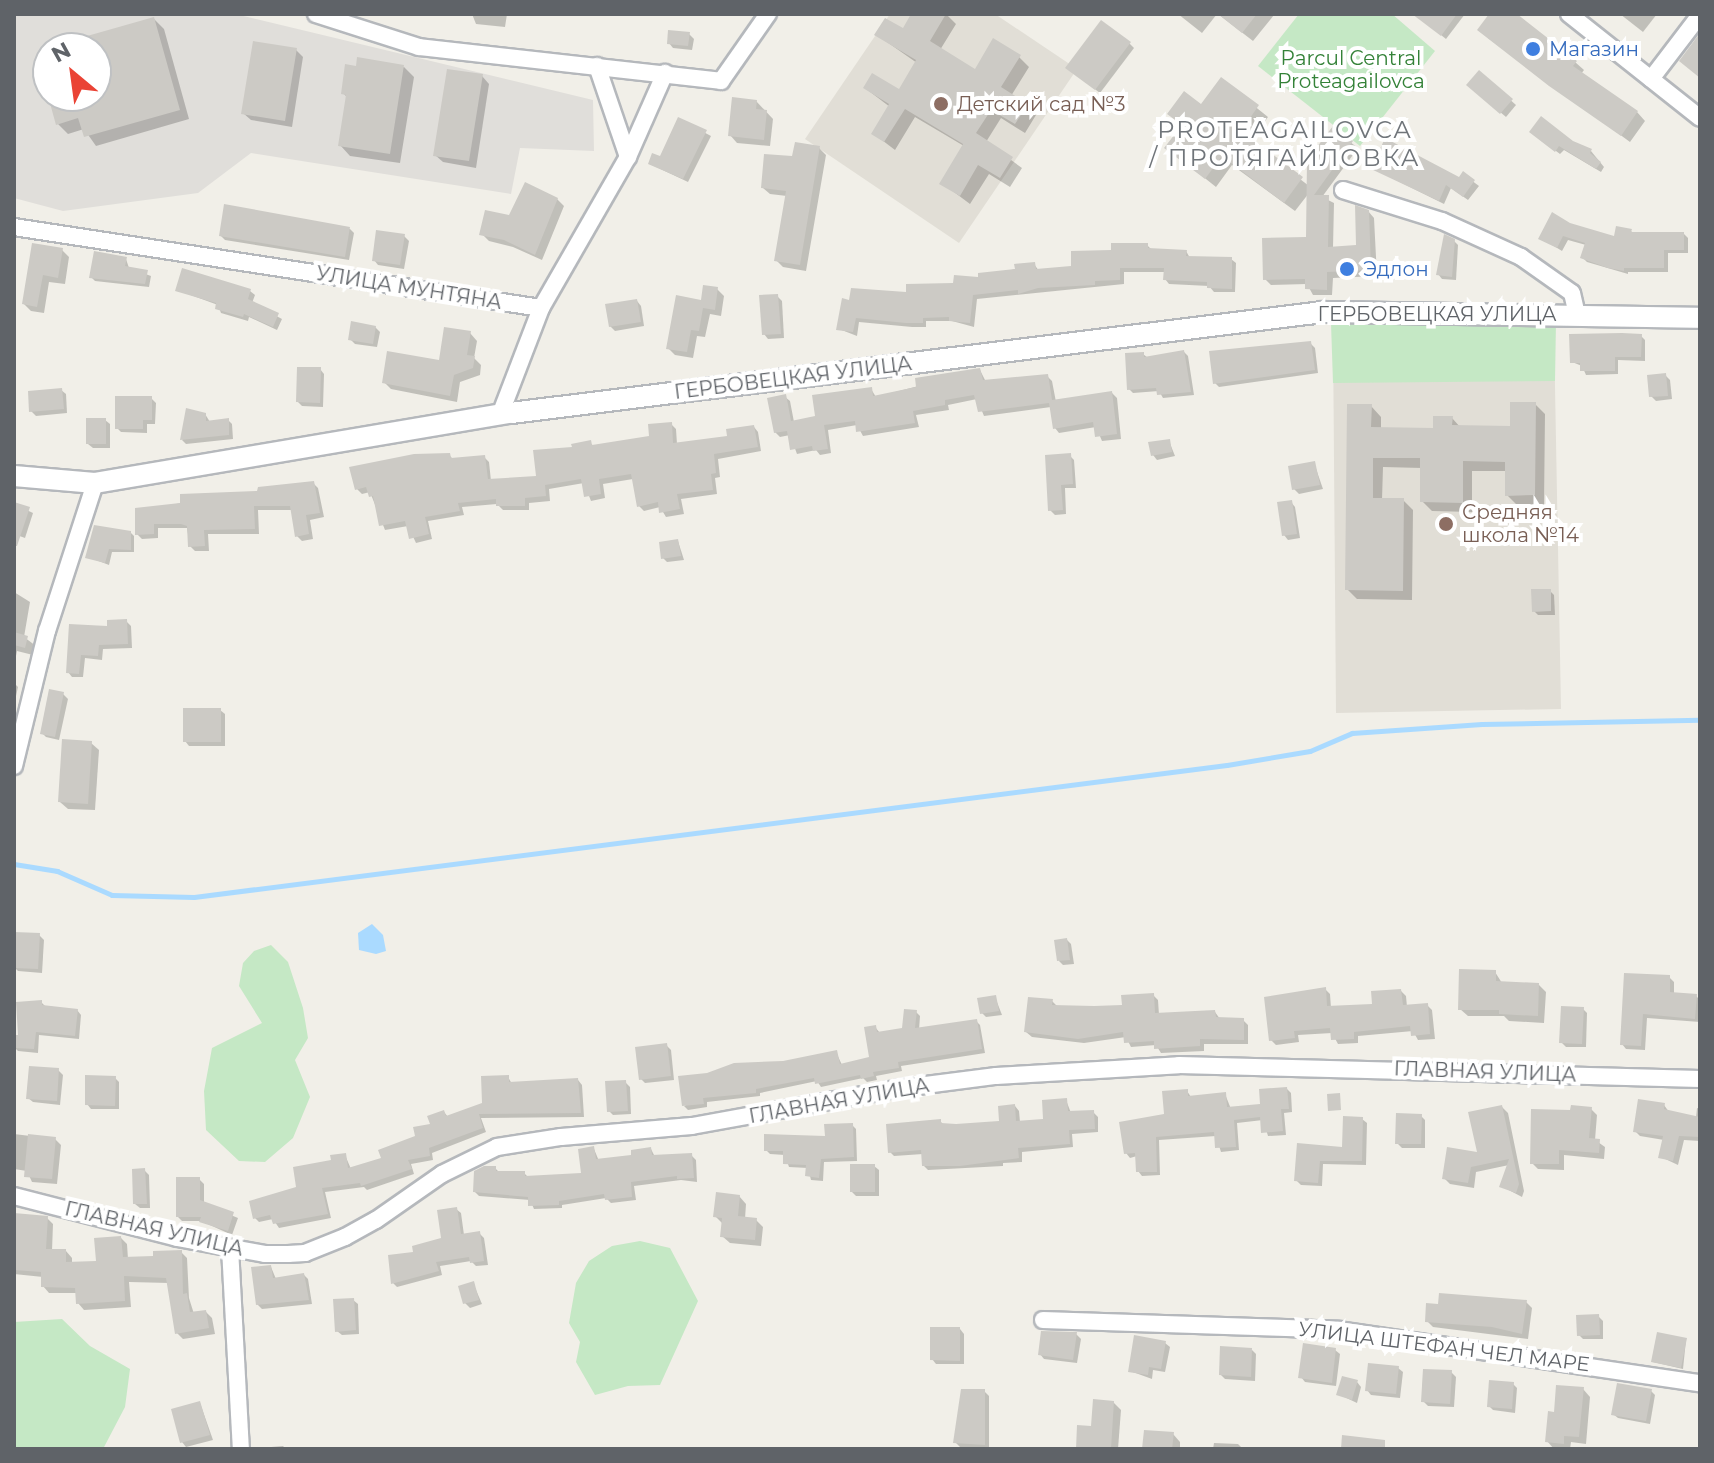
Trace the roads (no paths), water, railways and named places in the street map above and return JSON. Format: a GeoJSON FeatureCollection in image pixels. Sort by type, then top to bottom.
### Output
{"type":"FeatureCollection","features":[{"type":"Feature","properties":{"kind":"street"},"geometry":{"type":"LineString","coordinates":[[316,14],[419,47],[721,81],[768,14]]}},
{"type":"Feature","properties":{"kind":"street"},"geometry":{"type":"LineString","coordinates":[[1569,14],[1700,118]]}},
{"type":"Feature","properties":{"kind":"street"},"geometry":{"type":"LineString","coordinates":[[1651,79],[1700,15]]}},
{"type":"Feature","properties":{"kind":"street"},"geometry":{"type":"LineString","coordinates":[[597,66],[628,157]]}},
{"type":"Feature","properties":{"kind":"street"},"geometry":{"type":"LineString","coordinates":[[500,415],[541,308],[628,157],[665,73]]}},
{"type":"Feature","properties":{"kind":"street","name":"ГЕРБОВЕЦКАЯ УЛИЦА"},"geometry":{"type":"LineString","coordinates":[[1343,190],[1442,221],[1521,257],[1572,293],[1577,314]]}},
{"type":"Feature","properties":{"kind":"street","name":"УЛИЦА МУНТЯНА"},"geometry":{"type":"LineString","coordinates":[[14,227],[541,308]]}},
{"type":"Feature","properties":{"kind":"street","name":"ГЕРБОВЕЦКАЯ УЛИЦА"},"geometry":{"type":"LineString","coordinates":[[14,476],[95,483],[500,415],[1323,312],[1700,318]]}},
{"type":"Feature","properties":{"kind":"street"},"geometry":{"type":"LineString","coordinates":[[14,766],[47,631],[95,483]]}},
{"type":"Feature","properties":{"kind":"street","name":"ГЛАВНАЯ УЛИЦА"},"geometry":{"type":"LineString","coordinates":[[14,1196],[230,1248],[265,1254],[305,1253],[376,1220],[442,1174],[478,1154],[508,1145],[692,1126],[902,1088],[996,1076],[1193,1065],[1700,1079]]}},
{"type":"Feature","properties":{"kind":"street"},"geometry":{"type":"LineString","coordinates":[[230,1248],[241,1449]]}},
{"type":"Feature","properties":{"kind":"street","name":"УЛИЦА ШТЕФАН ЧЕЛ МАРЕ"},"geometry":{"type":"LineString","coordinates":[[1043,1320],[1339,1330],[1700,1383]]}},
{"type":"Feature","properties":{"kind":"water"},"geometry":{"type":"Polygon","coordinates":[[[372,924],[383,935],[386,951],[376,954],[359,950],[358,933],[372,924]]]}},
{"type":"Feature","properties":{"kind":"waterway"},"geometry":{"type":"LineString","coordinates":[[14,864],[57,871],[112,895],[194,897],[1227,765],[1310,751],[1352,733],[1482,724],[1700,720]]}},
{"type":"Feature","properties":{"kind":"place","name":"Магазин"},"geometry":{"type":"Point","coordinates":[1533,49]}},
{"type":"Feature","properties":{"kind":"place","name":"Детский сад №3"},"geometry":{"type":"Point","coordinates":[941,104]}},
{"type":"Feature","properties":{"kind":"place","name":"Эдлон"},"geometry":{"type":"Point","coordinates":[1347,269]}},
{"type":"Feature","properties":{"kind":"place","name":"Средняя школа №14"},"geometry":{"type":"Point","coordinates":[1446,524]}},
{"type":"Feature","properties":{"kind":"district","name":"PROTEAGAILOVCA / ПРОТЯГАЙЛОВКА"},"geometry":{"type":"Point","coordinates":[1285,144]}},
{"type":"Feature","properties":{"kind":"park label","name":"Parcul Central Proteagailovca"},"geometry":{"type":"Point","coordinates":[1351,70]}}]}
